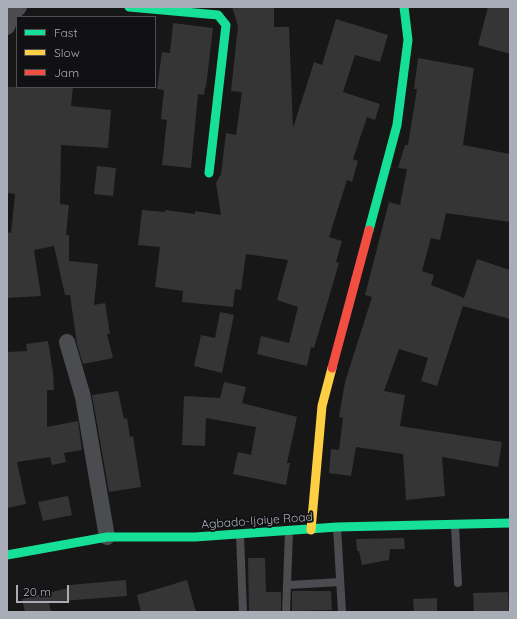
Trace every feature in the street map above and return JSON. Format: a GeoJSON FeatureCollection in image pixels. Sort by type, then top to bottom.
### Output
{"type":"FeatureCollection","features":[{"type":"Feature","properties":{"kind":"street"},"geometry":{"type":"LineString","coordinates":[[7,27],[12,14],[19,7]]}},
{"type":"Feature","properties":{"kind":"street"},"geometry":{"type":"LineString","coordinates":[[129,7],[218,15],[226,26],[209,173]]}},
{"type":"Feature","properties":{"kind":"street"},"geometry":{"type":"LineString","coordinates":[[311,530],[322,406],[397,125],[408,40],[404,7]]}},
{"type":"Feature","properties":{"kind":"street"},"geometry":{"type":"LineString","coordinates":[[67,342],[83,397],[106,537]]}},
{"type":"Feature","properties":{"kind":"street","name":"Agbado-Ijaiye Road"},"geometry":{"type":"LineString","coordinates":[[7,555],[106,537],[195,537],[337,527],[455,526],[510,523]]}},
{"type":"Feature","properties":{"kind":"lane"},"geometry":{"type":"LineString","coordinates":[[455,526],[458,583]]}},
{"type":"Feature","properties":{"kind":"lane"},"geometry":{"type":"LineString","coordinates":[[337,527],[342,612]]}},
{"type":"Feature","properties":{"kind":"lane"},"geometry":{"type":"LineString","coordinates":[[286,612],[289,530]]}},
{"type":"Feature","properties":{"kind":"lane"},"geometry":{"type":"LineString","coordinates":[[240,534],[243,612]]}},
{"type":"Feature","properties":{"kind":"lane"},"geometry":{"type":"LineString","coordinates":[[288,585],[340,582]]}},
{"type":"Feature","properties":{"kind":"building"},"geometry":{"type":"Polygon","coordinates":[[[232,7],[274,7],[274,27],[289,27],[293,128],[314,62],[322,65],[336,19],[388,35],[380,62],[355,55],[343,92],[380,104],[375,120],[367,117],[353,159],[358,161],[352,182],[347,180],[329,237],[342,241],[336,262],[339,263],[314,348],[311,347],[307,366],[257,354],[261,336],[289,343],[298,307],[277,300],[288,260],[246,254],[241,290],[235,289],[233,307],[182,302],[183,291],[155,287],[160,247],[138,245],[142,210],[165,212],[165,210],[195,214],[195,211],[221,215],[216,183],[221,174],[226,133],[236,135],[242,92],[231,91],[238,26],[232,7]]]}},
{"type":"Feature","properties":{"kind":"building"},"geometry":{"type":"Polygon","coordinates":[[[488,7],[510,7],[510,54],[478,45],[488,7]]]}},
{"type":"Feature","properties":{"kind":"building"},"geometry":{"type":"Polygon","coordinates":[[[173,23],[213,28],[206,87],[204,95],[198,94],[191,168],[162,165],[167,120],[161,119],[164,90],[157,89],[162,52],[170,53],[173,23]]]}},
{"type":"Feature","properties":{"kind":"building"},"geometry":{"type":"Polygon","coordinates":[[[418,58],[474,68],[463,145],[510,154],[510,222],[446,213],[440,240],[431,238],[422,271],[434,275],[431,285],[464,298],[477,259],[510,270],[510,319],[463,306],[437,386],[421,381],[428,358],[399,349],[384,391],[405,395],[400,426],[502,442],[498,467],[442,457],[445,496],[406,500],[403,454],[356,447],[351,476],[329,473],[331,449],[339,450],[343,418],[339,417],[345,382],[372,297],[365,295],[389,202],[400,205],[407,169],[398,168],[405,145],[408,145],[417,89],[414,89],[418,58]]]}},
{"type":"Feature","properties":{"kind":"building"},"geometry":{"type":"Polygon","coordinates":[[[7,87],[73,88],[71,106],[111,110],[108,148],[61,145],[60,204],[69,205],[66,235],[69,235],[69,261],[98,264],[94,305],[105,303],[110,334],[107,334],[113,358],[83,364],[77,344],[70,295],[65,295],[54,246],[34,250],[41,296],[7,298],[7,232],[11,233],[15,194],[7,193],[7,87]]]}},
{"type":"Feature","properties":{"kind":"building"},"geometry":{"type":"Polygon","coordinates":[[[97,166],[116,168],[113,196],[94,194],[97,166]]]}},
{"type":"Feature","properties":{"kind":"building"},"geometry":{"type":"Polygon","coordinates":[[[220,312],[234,315],[222,373],[194,366],[201,335],[215,338],[220,312]]]}},
{"type":"Feature","properties":{"kind":"building"},"geometry":{"type":"Polygon","coordinates":[[[48,341],[54,390],[47,390],[47,427],[78,421],[82,450],[64,453],[66,462],[52,465],[50,457],[17,462],[26,504],[7,508],[7,352],[27,351],[26,344],[48,341]]]}},
{"type":"Feature","properties":{"kind":"building"},"geometry":{"type":"Polygon","coordinates":[[[224,382],[246,387],[242,403],[297,417],[287,463],[290,463],[286,485],[233,474],[238,452],[251,455],[256,427],[206,418],[205,446],[182,445],[184,396],[220,398],[224,382]]]}},
{"type":"Feature","properties":{"kind":"building"},"geometry":{"type":"Polygon","coordinates":[[[118,391],[124,419],[127,418],[130,437],[133,436],[141,487],[109,492],[92,395],[118,391]]]}},
{"type":"Feature","properties":{"kind":"building"},"geometry":{"type":"Polygon","coordinates":[[[68,496],[72,515],[43,521],[38,502],[68,496]]]}},
{"type":"Feature","properties":{"kind":"building"},"geometry":{"type":"Polygon","coordinates":[[[404,538],[405,549],[390,549],[389,560],[362,565],[359,551],[357,551],[356,539],[404,538]]]}},
{"type":"Feature","properties":{"kind":"building"},"geometry":{"type":"Polygon","coordinates":[[[248,558],[265,558],[266,592],[281,592],[281,611],[249,612],[248,558]]]}},
{"type":"Feature","properties":{"kind":"building"},"geometry":{"type":"Polygon","coordinates":[[[126,580],[127,596],[49,602],[51,612],[25,612],[22,599],[69,588],[69,585],[126,580]]]}},
{"type":"Feature","properties":{"kind":"building"},"geometry":{"type":"Polygon","coordinates":[[[187,580],[196,612],[141,612],[137,595],[187,580]]]}},
{"type":"Feature","properties":{"kind":"building"},"geometry":{"type":"Polygon","coordinates":[[[292,591],[331,591],[332,610],[292,611],[292,591]]]}},
{"type":"Feature","properties":{"kind":"building"},"geometry":{"type":"Polygon","coordinates":[[[508,592],[509,612],[474,612],[473,593],[508,592]]]}},
{"type":"Feature","properties":{"kind":"building"},"geometry":{"type":"Polygon","coordinates":[[[437,598],[437,612],[414,612],[413,599],[437,598]]]}},
{"type":"Feature","properties":{"kind":"traffic: fast"},"geometry":{"type":"LineString","coordinates":[[129,7],[218,15],[226,25],[209,173]]}},
{"type":"Feature","properties":{"kind":"traffic: fast"},"geometry":{"type":"LineString","coordinates":[[369,230],[397,125],[408,40],[404,7]]}},
{"type":"Feature","properties":{"kind":"traffic: fast"},"geometry":{"type":"LineString","coordinates":[[7,555],[107,537],[195,537],[337,527],[510,523]]}},
{"type":"Feature","properties":{"kind":"traffic: slow"},"geometry":{"type":"LineString","coordinates":[[311,530],[322,406],[332,368]]}},
{"type":"Feature","properties":{"kind":"traffic: jam"},"geometry":{"type":"LineString","coordinates":[[332,368],[369,230]]}}]}
